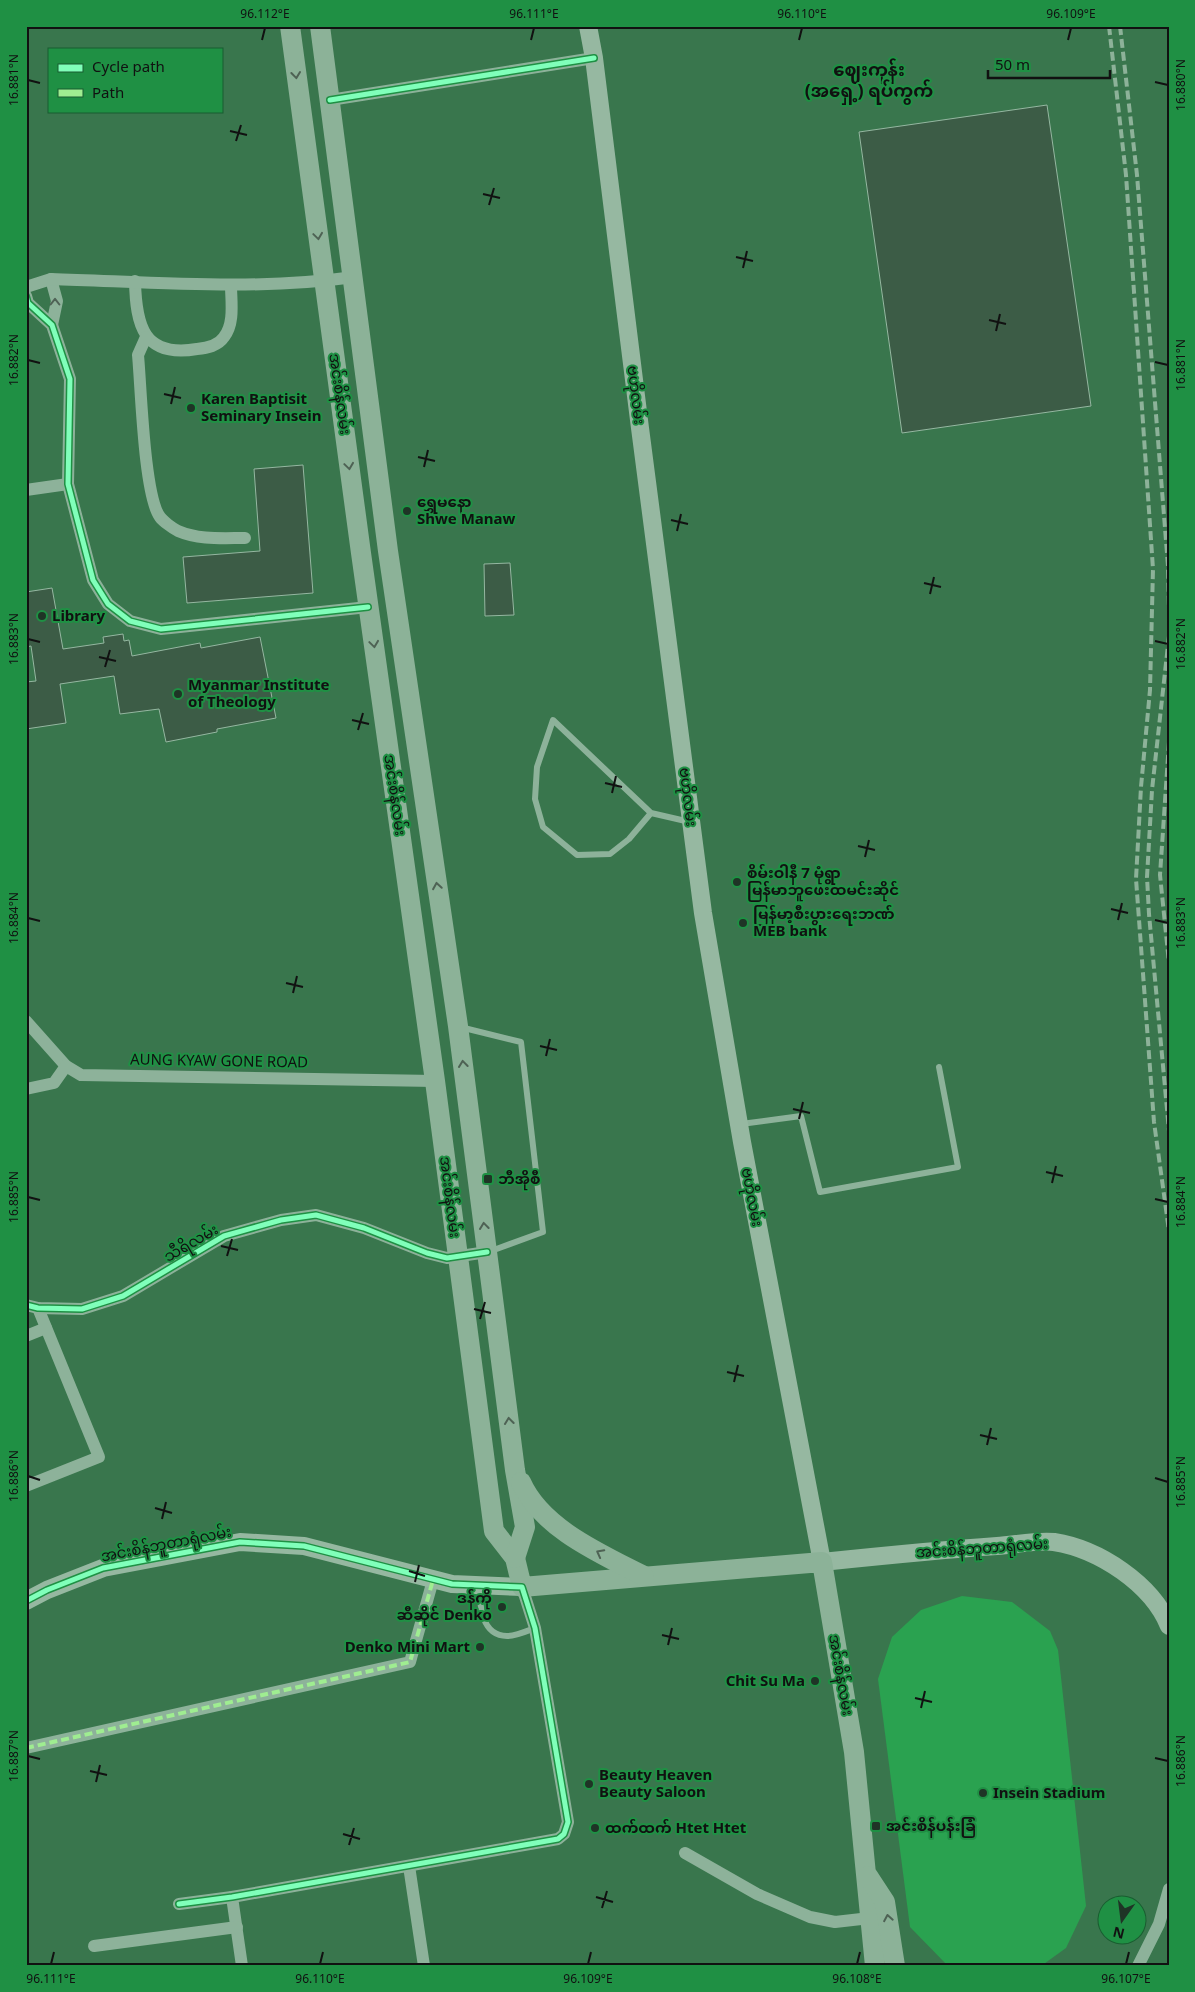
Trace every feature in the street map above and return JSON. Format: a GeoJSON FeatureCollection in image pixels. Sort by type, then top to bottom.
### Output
{"type":"FeatureCollection","features":[{"type":"Feature","properties":{"kind":"main road","name":"အင်းစိန်လမ်း"},"geometry":{"type":"LineString","coordinates":[[290,26],[368,606],[435,1081],[494,1531],[515,1558],[522,1587]]}},
{"type":"Feature","properties":{"kind":"main road","name":"အင်းစိန်လမ်း"},"geometry":{"type":"LineString","coordinates":[[320,26],[388,551],[458,1026],[525,1527],[515,1558]]}},
{"type":"Feature","properties":{"kind":"main road","name":"ဗဟိုလမ်း"},"geometry":{"type":"LineString","coordinates":[[588,26],[594,58],[626,323],[703,914],[739,1124],[822,1562]]}},
{"type":"Feature","properties":{"kind":"main road"},"geometry":{"type":"LineString","coordinates":[[361,553],[388,551]]}},
{"type":"Feature","properties":{"kind":"main road"},"geometry":{"type":"LineString","coordinates":[[384,717],[412,714]]}},
{"type":"Feature","properties":{"kind":"main road"},"geometry":{"type":"LineString","coordinates":[[412,921],[442,916]]}},
{"type":"Feature","properties":{"kind":"main road","name":"အင်းစိန်လမ်း"},"geometry":{"type":"LineString","coordinates":[[516,1470],[526,1495],[548,1519],[589,1548],[644,1576]]}},
{"type":"Feature","properties":{"kind":"main road","name":"အင်းစိန်ဘူတာရုံလမ်း"},"geometry":{"type":"LineString","coordinates":[[26,1601],[47,1590],[103,1568],[240,1542],[304,1546],[452,1584],[522,1587]]}},
{"type":"Feature","properties":{"kind":"main road","name":"အင်းစိန်ဘူတာရုံလမ်း"},"geometry":{"type":"LineString","coordinates":[[822,1562],[946,1549],[1053,1542],[1095,1554],[1134,1579],[1163,1612],[1169,1626]]}},
{"type":"Feature","properties":{"kind":"main road","name":"အင်းစိန်လမ်း"},"geometry":{"type":"LineString","coordinates":[[822,1562],[854,1752],[875,1966]]}},
{"type":"Feature","properties":{"kind":"main road"},"geometry":{"type":"LineString","coordinates":[[522,1587],[822,1562]]}},
{"type":"Feature","properties":{"kind":"main road"},"geometry":{"type":"LineString","coordinates":[[865,1872],[885,1902],[895,1966]]}},
{"type":"Feature","properties":{"kind":"street"},"geometry":{"type":"LineString","coordinates":[[330,100],[594,58]]}},
{"type":"Feature","properties":{"kind":"street"},"geometry":{"type":"LineString","coordinates":[[26,287],[51,279],[231,284],[325,281],[354,277]]}},
{"type":"Feature","properties":{"kind":"street"},"geometry":{"type":"LineString","coordinates":[[51,279],[57,301],[52,325]]}},
{"type":"Feature","properties":{"kind":"street"},"geometry":{"type":"LineString","coordinates":[[135,281],[136,306],[139,321],[146,337],[166,350],[187,351],[212,347],[224,338],[231,320],[231,284]]}},
{"type":"Feature","properties":{"kind":"street"},"geometry":{"type":"LineString","coordinates":[[26,296],[28,303],[52,325],[70,379],[68,484],[93,580],[108,604],[130,621],[161,628],[368,606]]}},
{"type":"Feature","properties":{"kind":"street"},"geometry":{"type":"LineString","coordinates":[[146,337],[138,355],[148,478],[152,500],[160,517],[176,530],[204,538],[245,538]]}},
{"type":"Feature","properties":{"kind":"street"},"geometry":{"type":"LineString","coordinates":[[26,490],[68,484]]}},
{"type":"Feature","properties":{"kind":"street","name":"AUNG KYAW GONE ROAD"},"geometry":{"type":"LineString","coordinates":[[26,1021],[66,1066],[81,1075],[435,1081]]}},
{"type":"Feature","properties":{"kind":"street"},"geometry":{"type":"LineString","coordinates":[[26,1089],[54,1083],[66,1066]]}},
{"type":"Feature","properties":{"kind":"street","name":"သီရိလမ်း"},"geometry":{"type":"LineString","coordinates":[[32,1306],[82,1309],[123,1296],[224,1236],[281,1220],[316,1215],[364,1228],[427,1253],[447,1258],[487,1252]]}},
{"type":"Feature","properties":{"kind":"street"},"geometry":{"type":"LineString","coordinates":[[26,1486],[99,1457],[46,1328],[32,1306]]}},
{"type":"Feature","properties":{"kind":"street"},"geometry":{"type":"LineString","coordinates":[[26,1336],[46,1328]]}},
{"type":"Feature","properties":{"kind":"street"},"geometry":{"type":"LineString","coordinates":[[26,1748],[410,1662],[433,1580]]}},
{"type":"Feature","properties":{"kind":"street"},"geometry":{"type":"LineString","coordinates":[[179,1904],[232,1897],[558,1839],[564,1834],[568,1822],[535,1628],[522,1587]]}},
{"type":"Feature","properties":{"kind":"street"},"geometry":{"type":"LineString","coordinates":[[685,1853],[757,1894],[810,1916],[835,1922],[870,1918]]}},
{"type":"Feature","properties":{"kind":"street"},"geometry":{"type":"LineString","coordinates":[[409,1866],[424,1966]]}},
{"type":"Feature","properties":{"kind":"street"},"geometry":{"type":"LineString","coordinates":[[1138,1966],[1159,1924],[1169,1890]]}},
{"type":"Feature","properties":{"kind":"street"},"geometry":{"type":"LineString","coordinates":[[232,1897],[242,1966]]}},
{"type":"Feature","properties":{"kind":"street"},"geometry":{"type":"LineString","coordinates":[[94,1946],[237,1927]]}},
{"type":"Feature","properties":{"kind":"lane"},"geometry":{"type":"LineString","coordinates":[[651,813],[629,839],[610,854],[577,855],[543,827],[535,799],[537,767],[553,720],[651,813],[692,822]]}},
{"type":"Feature","properties":{"kind":"lane"},"geometry":{"type":"LineString","coordinates":[[458,1026],[521,1042],[544,1232],[487,1252]]}},
{"type":"Feature","properties":{"kind":"lane"},"geometry":{"type":"LineString","coordinates":[[739,1124],[801,1116],[820,1192],[958,1167],[938,1067]]}},
{"type":"Feature","properties":{"kind":"lane"},"geometry":{"type":"LineString","coordinates":[[479,1586],[480,1606],[484,1620],[494,1633],[508,1636],[535,1628]]}},
{"type":"Feature","properties":{"kind":"green space","name":"Insein Stadium"},"geometry":{"type":"Polygon","coordinates":[[[962,1596],[1012,1602],[1050,1631],[1058,1650],[1086,1906],[1066,1948],[1041,1966],[948,1966],[910,1927],[878,1679],[892,1637],[921,1610],[962,1596]]]}},
{"type":"Feature","properties":{"kind":"building"},"geometry":{"type":"Polygon","coordinates":[[[1047,105],[1091,406],[902,433],[859,132],[1047,105]]]}},
{"type":"Feature","properties":{"kind":"building"},"geometry":{"type":"Polygon","coordinates":[[[303,465],[313,593],[187,603],[183,557],[260,551],[254,469],[303,465]]]}},
{"type":"Feature","properties":{"kind":"building"},"geometry":{"type":"Polygon","coordinates":[[[510,563],[514,615],[485,616],[484,564],[510,563]]]}},
{"type":"Feature","properties":{"kind":"building"},"geometry":{"type":"Polygon","coordinates":[[[52,588],[63,649],[104,643],[103,637],[123,634],[124,641],[129,640],[132,656],[200,643],[201,648],[260,637],[276,718],[217,729],[217,732],[166,742],[159,709],[120,714],[114,676],[60,684],[66,723],[26,729],[26,682],[36,681],[31,646],[26,647],[26,592],[52,588]]]}},
{"type":"Feature","properties":{"kind":"railway"},"geometry":{"type":"LineString","coordinates":[[1109,26],[1126,175],[1153,569],[1150,690],[1141,787],[1136,879],[1154,1122],[1169,1231]]}},
{"type":"Feature","properties":{"kind":"railway"},"geometry":{"type":"LineString","coordinates":[[1120,26],[1137,175],[1168,566],[1169,609]]}},
{"type":"Feature","properties":{"kind":"railway"},"geometry":{"type":"LineString","coordinates":[[1169,636],[1152,790],[1147,877],[1169,1131]]}},
{"type":"Feature","properties":{"kind":"railway"},"geometry":{"type":"LineString","coordinates":[[1169,742],[1160,875],[1169,963]]}},
{"type":"Feature","properties":{"kind":"marked path"},"geometry":{"type":"LineString","coordinates":[[26,1748],[410,1662],[433,1580]]}},
{"type":"Feature","properties":{"kind":"cycle path"},"geometry":{"type":"LineString","coordinates":[[330,100],[594,58]]}},
{"type":"Feature","properties":{"kind":"cycle path"},"geometry":{"type":"LineString","coordinates":[[26,296],[28,303],[52,325],[70,379],[68,484],[93,580],[108,604],[130,621],[161,629],[368,607]]}},
{"type":"Feature","properties":{"kind":"cycle path"},"geometry":{"type":"LineString","coordinates":[[26,1305],[38,1308],[82,1309],[123,1296],[224,1236],[281,1220],[316,1215],[364,1228],[427,1253],[447,1258],[487,1252]]}},
{"type":"Feature","properties":{"kind":"cycle path"},"geometry":{"type":"LineString","coordinates":[[26,1601],[47,1590],[103,1568],[240,1542],[304,1546],[452,1584],[522,1587],[535,1628],[568,1822],[564,1834],[558,1839],[232,1897],[179,1904]]}},
{"type":"Feature","properties":{"kind":"place","name":"Karen Baptisit Seminary Insein"},"geometry":{"type":"Point","coordinates":[191,408]}},
{"type":"Feature","properties":{"kind":"place","name":"ရွှေမနော Shwe Manaw"},"geometry":{"type":"Point","coordinates":[407,511]}},
{"type":"Feature","properties":{"kind":"place","name":"Library"},"geometry":{"type":"Point","coordinates":[42,616]}},
{"type":"Feature","properties":{"kind":"place","name":"Myanmar Institute of Theology"},"geometry":{"type":"Point","coordinates":[178,694]}},
{"type":"Feature","properties":{"kind":"place","name":"စိမ်းဝါနီ 7 မုံရွာ မြန်မာဘူဖေးထမင်းဆိုင်"},"geometry":{"type":"Point","coordinates":[737,882]}},
{"type":"Feature","properties":{"kind":"place","name":"မြန်မာ့စီးပွားရေးဘဏ် MEB bank"},"geometry":{"type":"Point","coordinates":[743,923]}},
{"type":"Feature","properties":{"kind":"place","name":"ဘီအိုစီ"},"geometry":{"type":"Point","coordinates":[488,1179]}},
{"type":"Feature","properties":{"kind":"place","name":"ဒန်ကို ဆီဆိုင် Denko"},"geometry":{"type":"Point","coordinates":[502,1607]}},
{"type":"Feature","properties":{"kind":"place","name":"Denko Mini Mart"},"geometry":{"type":"Point","coordinates":[480,1647]}},
{"type":"Feature","properties":{"kind":"place","name":"Chit Su Ma"},"geometry":{"type":"Point","coordinates":[815,1681]}},
{"type":"Feature","properties":{"kind":"place","name":"Beauty Heaven Beauty Saloon"},"geometry":{"type":"Point","coordinates":[589,1784]}},
{"type":"Feature","properties":{"kind":"place","name":"Insein Stadium"},"geometry":{"type":"Point","coordinates":[983,1793]}},
{"type":"Feature","properties":{"kind":"place","name":"အင်းစိန်ပန်းခြံ"},"geometry":{"type":"Point","coordinates":[876,1826]}},
{"type":"Feature","properties":{"kind":"place","name":"ထက်ထက် Htet Htet"},"geometry":{"type":"Point","coordinates":[595,1828]}},
{"type":"Feature","properties":{"kind":"district","name":"ဈေးကုန်း (အရှေ့) ရပ်ကွက်"},"geometry":{"type":"Point","coordinates":[869,80]}}]}
